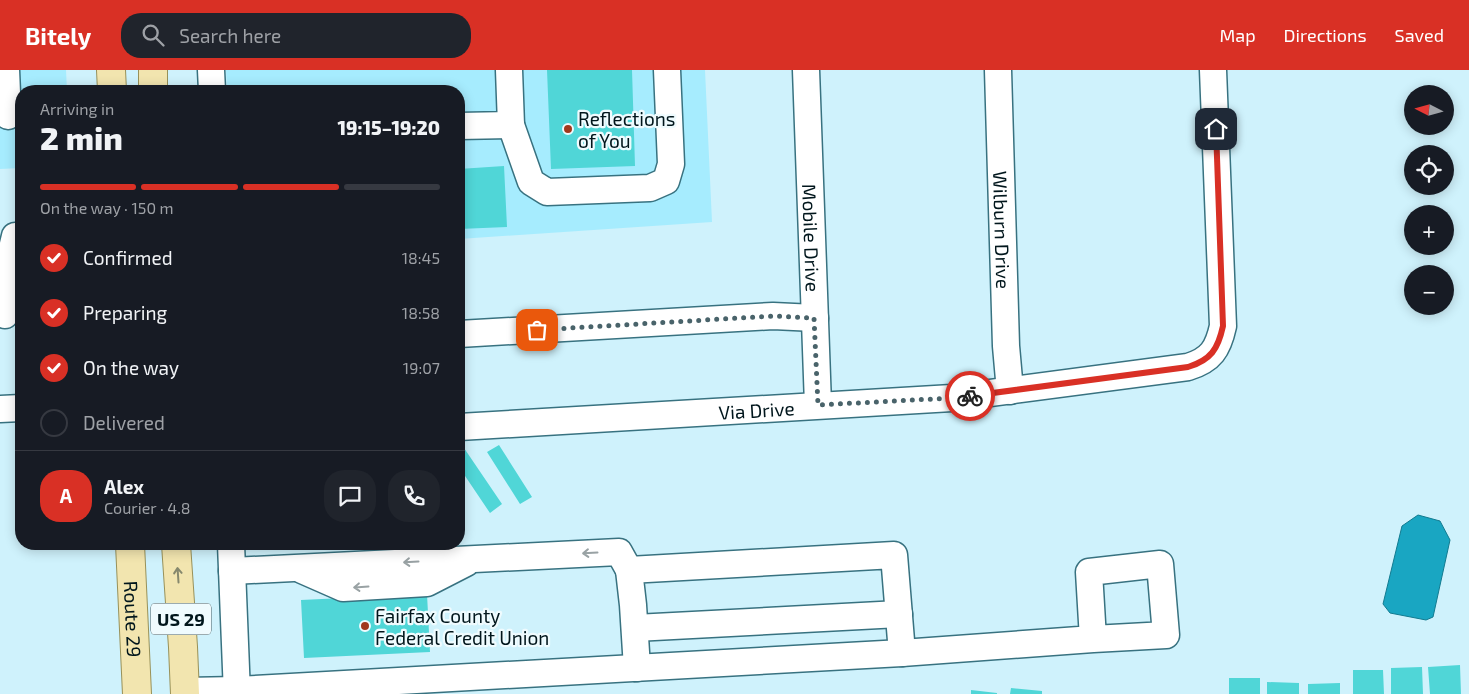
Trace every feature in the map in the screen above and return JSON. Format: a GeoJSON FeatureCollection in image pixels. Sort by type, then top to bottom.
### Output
{"type":"FeatureCollection","features":[{"type":"Feature","properties":{"kind":"main road"},"geometry":{"type":"LineString","coordinates":[[111,70],[112,85]]}},
{"type":"Feature","properties":{"kind":"main road"},"geometry":{"type":"LineString","coordinates":[[152,70],[153,85]]}},
{"type":"Feature","properties":{"kind":"main road","name":"Route 29"},"geometry":{"type":"LineString","coordinates":[[130,550],[137,694]]}},
{"type":"Feature","properties":{"kind":"main road","name":"US 29"},"geometry":{"type":"LineString","coordinates":[[176,550],[185,692]]}},
{"type":"Feature","properties":{"kind":"street"},"geometry":{"type":"LineString","coordinates":[[6,70],[10,116]]}},
{"type":"Feature","properties":{"kind":"street"},"geometry":{"type":"LineString","coordinates":[[211,70],[212,85]]}},
{"type":"Feature","properties":{"kind":"street"},"geometry":{"type":"LineString","coordinates":[[509,70],[511,125],[531,182],[547,192],[650,188],[666,180],[671,164],[667,70]]}},
{"type":"Feature","properties":{"kind":"street","name":"Mobile Drive"},"geometry":{"type":"LineString","coordinates":[[806,70],[818,405]]}},
{"type":"Feature","properties":{"kind":"street","name":"Wilburn Drive"},"geometry":{"type":"LineString","coordinates":[[998,70],[1006,336],[1010,391]]}},
{"type":"Feature","properties":{"kind":"street","name":"Via Drive"},"geometry":{"type":"LineString","coordinates":[[465,427],[952,398],[1199,364],[1212,354],[1220,341],[1223,326],[1214,70]]}},
{"type":"Feature","properties":{"kind":"street"},"geometry":{"type":"LineString","coordinates":[[465,126],[511,125]]}},
{"type":"Feature","properties":{"kind":"street"},"geometry":{"type":"LineString","coordinates":[[5,316],[3,273],[15,236]]}},
{"type":"Feature","properties":{"kind":"street"},"geometry":{"type":"LineString","coordinates":[[465,334],[773,316],[814,318]]}},
{"type":"Feature","properties":{"kind":"street"},"geometry":{"type":"LineString","coordinates":[[0,409],[15,408]]}},
{"type":"Feature","properties":{"kind":"street"},"geometry":{"type":"LineString","coordinates":[[231,550],[237,692]]}},
{"type":"Feature","properties":{"kind":"street"},"geometry":{"type":"LineString","coordinates":[[232,571],[619,552],[629,570],[637,668]]}},
{"type":"Feature","properties":{"kind":"street"},"geometry":{"type":"LineString","coordinates":[[629,570],[894,555],[902,652]]}},
{"type":"Feature","properties":{"kind":"street"},"geometry":{"type":"LineString","coordinates":[[635,628],[899,614]]}},
{"type":"Feature","properties":{"kind":"street"},"geometry":{"type":"LineString","coordinates":[[185,692],[237,692],[1093,639]]}},
{"type":"Feature","properties":{"kind":"shaded area"},"geometry":{"type":"Polygon","coordinates":[[[0,70],[66,70],[67,85],[15,85],[15,168],[0,169],[0,70]]]}},
{"type":"Feature","properties":{"kind":"shaded area"},"geometry":{"type":"Polygon","coordinates":[[[226,70],[705,70],[712,222],[465,239],[465,85],[227,85],[226,70]]]}},
{"type":"Feature","properties":{"kind":"shaded area"},"geometry":{"type":"Polygon","coordinates":[[[1418,515],[1440,521],[1450,540],[1433,617],[1426,620],[1390,613],[1383,604],[1402,526],[1418,515]]]}},
{"type":"Feature","properties":{"kind":"building"},"geometry":{"type":"Polygon","coordinates":[[[547,70],[632,70],[635,166],[551,169],[547,70]]]}},
{"type":"Feature","properties":{"kind":"building"},"geometry":{"type":"Polygon","coordinates":[[[504,166],[507,227],[465,229],[465,169],[504,166]]]}},
{"type":"Feature","properties":{"kind":"building"},"geometry":{"type":"Polygon","coordinates":[[[499,445],[532,497],[520,504],[487,452],[499,445]]]}},
{"type":"Feature","properties":{"kind":"building"},"geometry":{"type":"Polygon","coordinates":[[[465,449],[502,504],[490,513],[465,476],[465,449]]]}},
{"type":"Feature","properties":{"kind":"building","name":"Fairfax County Federal Credit Union"},"geometry":{"type":"Polygon","coordinates":[[[427,594],[430,652],[304,658],[301,600],[427,594]]]}},
{"type":"Feature","properties":{"kind":"building"},"geometry":{"type":"Polygon","coordinates":[[[1460,665],[1461,694],[1430,694],[1428,667],[1460,665]]]}},
{"type":"Feature","properties":{"kind":"building"},"geometry":{"type":"Polygon","coordinates":[[[1422,667],[1423,694],[1391,694],[1391,668],[1422,667]]]}},
{"type":"Feature","properties":{"kind":"building"},"geometry":{"type":"Polygon","coordinates":[[[1353,670],[1383,670],[1384,694],[1353,694],[1353,670]]]}},
{"type":"Feature","properties":{"kind":"building"},"geometry":{"type":"Polygon","coordinates":[[[1229,678],[1260,678],[1260,694],[1229,694],[1229,678]]]}},
{"type":"Feature","properties":{"kind":"building"},"geometry":{"type":"Polygon","coordinates":[[[1267,682],[1299,683],[1299,694],[1267,694],[1267,682]]]}},
{"type":"Feature","properties":{"kind":"building"},"geometry":{"type":"Polygon","coordinates":[[[1340,683],[1340,694],[1308,694],[1308,684],[1340,683]]]}},
{"type":"Feature","properties":{"kind":"building"},"geometry":{"type":"Polygon","coordinates":[[[1011,688],[1042,691],[1042,694],[1010,694],[1011,688]]]}},
{"type":"Feature","properties":{"kind":"building"},"geometry":{"type":"Polygon","coordinates":[[[971,690],[997,693],[997,694],[971,694],[971,690]]]}},
{"type":"Feature","properties":{"kind":"way so far"},"geometry":{"type":"LineString","coordinates":[[537,330],[773,316],[814,318],[818,405],[970,396]]}},
{"type":"Feature","properties":{"kind":"place","name":"Reflections of You"},"geometry":{"type":"Point","coordinates":[568,129]}},
{"type":"Feature","properties":{"kind":"place","name":"Fairfax County Federal Credit Union"},"geometry":{"type":"Point","coordinates":[365,626]}},
{"type":"Feature","properties":{"kind":"route"},"geometry":{"type":"LineString","coordinates":[[970,396],[1188,367],[1199,364],[1212,354],[1220,341],[1223,326],[1216,129]]}}]}
